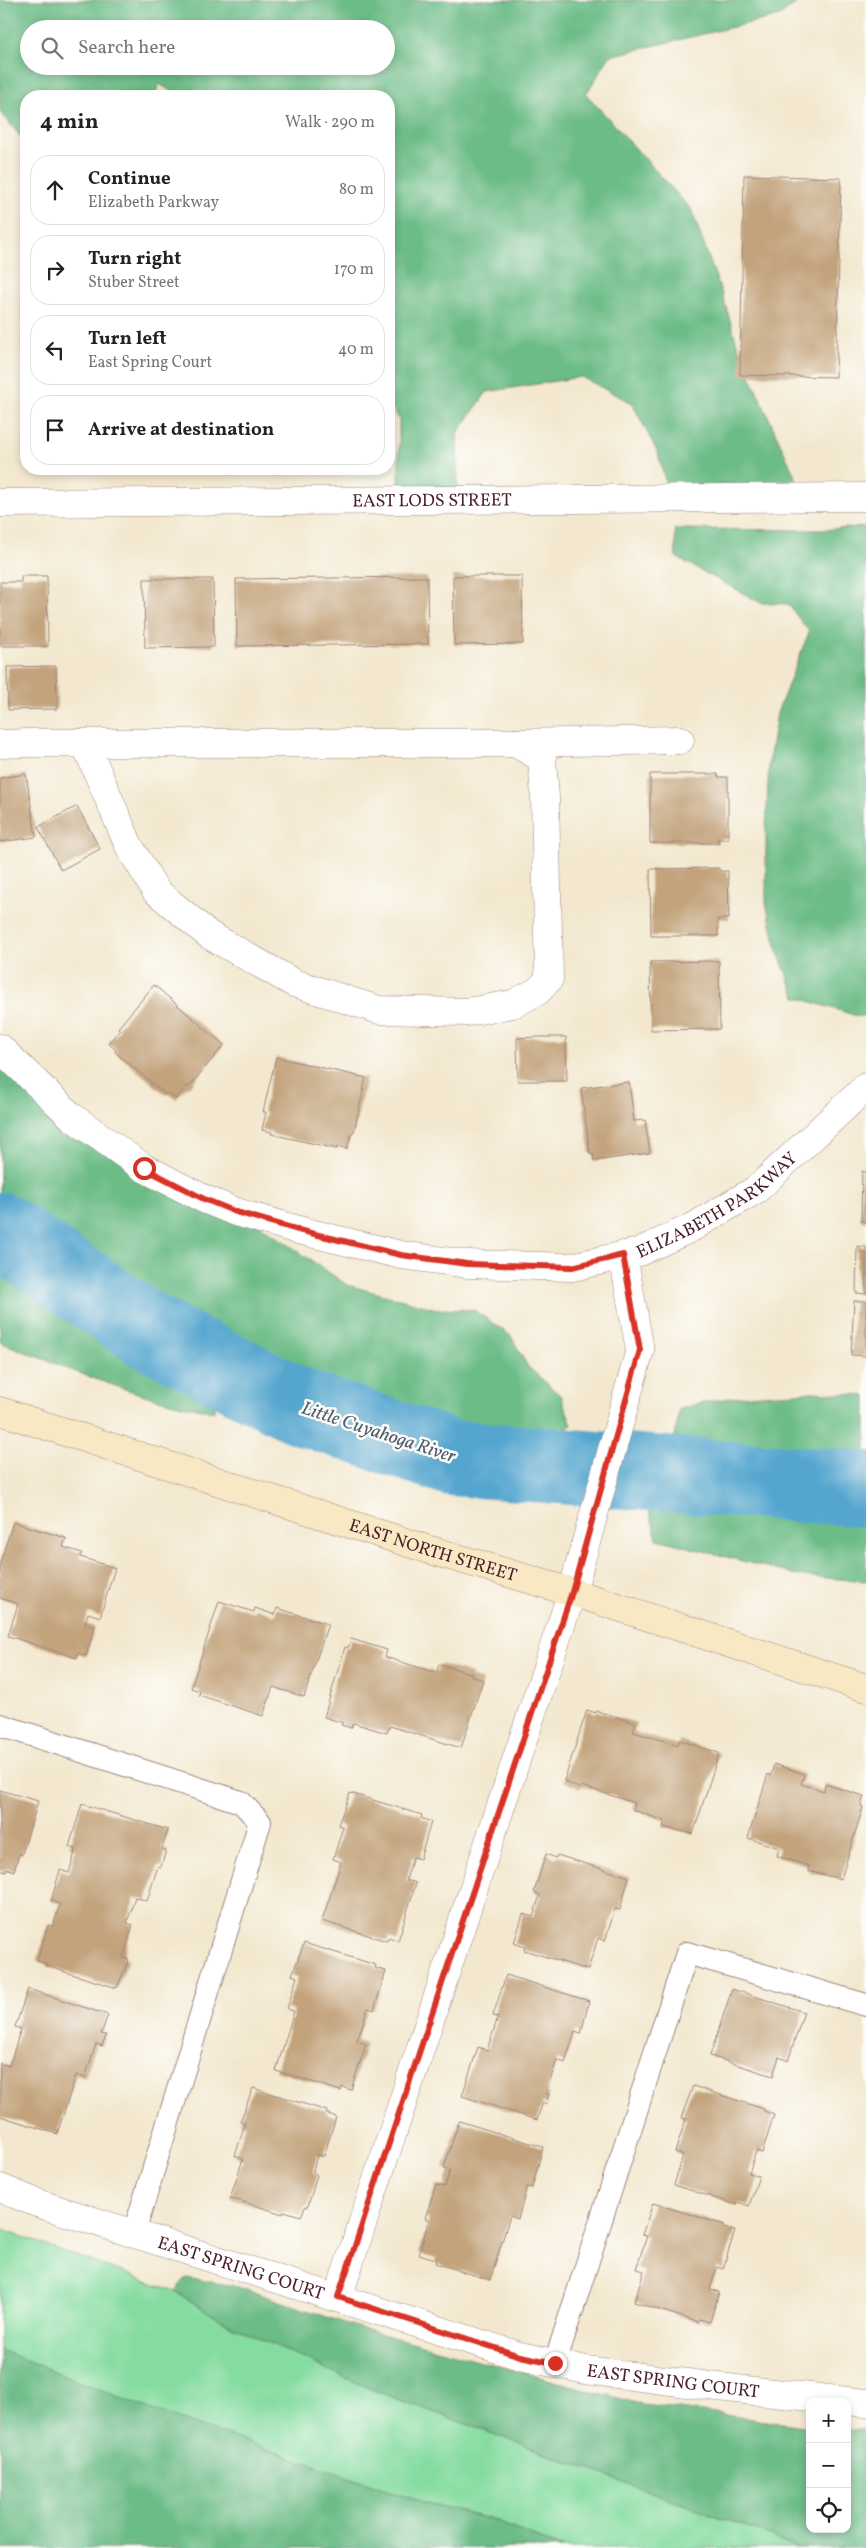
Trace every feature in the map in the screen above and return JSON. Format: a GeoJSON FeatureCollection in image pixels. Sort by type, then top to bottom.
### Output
{"type":"FeatureCollection","features":[{"type":"Feature","properties":{"kind":"street","name":"EAST LODS STREET"},"geometry":{"type":"LineString","coordinates":[[0,504],[866,497]]}},
{"type":"Feature","properties":{"kind":"street"},"geometry":{"type":"LineString","coordinates":[[0,744],[515,743],[680,740]]}},
{"type":"Feature","properties":{"kind":"street"},"geometry":{"type":"LineString","coordinates":[[85,743],[129,846],[156,891],[209,935],[294,983],[379,1010],[467,1012],[513,1004],[538,991],[549,979],[545,797],[542,758],[515,743]]}},
{"type":"Feature","properties":{"kind":"street","name":"ELIZABETH PARKWAY"},"geometry":{"type":"LineString","coordinates":[[0,1048],[72,1117],[144,1168],[204,1199],[236,1212],[302,1231],[401,1255],[467,1264],[572,1267],[639,1252],[693,1227],[757,1189],[866,1087]]}},
{"type":"Feature","properties":{"kind":"street"},"geometry":{"type":"LineString","coordinates":[[338,2297],[572,1592],[640,1350],[623,1255]]}},
{"type":"Feature","properties":{"kind":"street","name":"EAST NORTH STREET"},"geometry":{"type":"LineString","coordinates":[[0,1411],[430,1550],[572,1592],[866,1688]]}},
{"type":"Feature","properties":{"kind":"street","name":"EAST SPRING COURT"},"geometry":{"type":"LineString","coordinates":[[0,2188],[37,2203],[520,2356],[652,2380],[700,2383],[718,2388],[866,2403]]}},
{"type":"Feature","properties":{"kind":"lane"},"geometry":{"type":"LineString","coordinates":[[0,1725],[241,1802],[260,1822],[134,2233]]}},
{"type":"Feature","properties":{"kind":"lane"},"geometry":{"type":"LineString","coordinates":[[555,2363],[687,1953],[866,2005]]}},
{"type":"Feature","properties":{"kind":"green space"},"geometry":{"type":"Polygon","coordinates":[[[0,0],[800,0],[780,16],[610,56],[586,94],[691,209],[722,294],[740,353],[805,499],[670,499],[658,453],[632,403],[581,377],[487,392],[457,434],[458,501],[399,501],[399,419],[395,412],[395,90],[170,90],[159,84],[157,90],[20,90],[20,136],[0,112],[0,0]]]}},
{"type":"Feature","properties":{"kind":"green space"},"geometry":{"type":"Polygon","coordinates":[[[866,527],[866,1016],[857,1016],[796,997],[778,953],[766,903],[766,827],[769,762],[777,713],[809,632],[788,604],[761,603],[676,557],[675,529],[820,530],[866,527]]]}},
{"type":"Feature","properties":{"kind":"green space"},"geometry":{"type":"Polygon","coordinates":[[[0,1058],[72,1117],[244,1214],[347,1285],[437,1309],[474,1310],[511,1336],[528,1367],[561,1396],[572,1425],[550,1436],[464,1442],[275,1376],[202,1325],[89,1267],[0,1199],[0,1058]]]}},
{"type":"Feature","properties":{"kind":"green space"},"geometry":{"type":"Polygon","coordinates":[[[0,1266],[75,1319],[130,1353],[181,1375],[201,1387],[214,1402],[214,1411],[187,1406],[132,1391],[79,1373],[0,1342],[0,1266]]]}},
{"type":"Feature","properties":{"kind":"green space"},"geometry":{"type":"Polygon","coordinates":[[[813,1392],[866,1395],[866,1463],[762,1453],[722,1443],[675,1437],[679,1409],[728,1398],[813,1392]]]}},
{"type":"Feature","properties":{"kind":"green space"},"geometry":{"type":"Polygon","coordinates":[[[697,1501],[866,1506],[866,1581],[800,1576],[657,1539],[647,1503],[697,1501]]]}},
{"type":"Feature","properties":{"kind":"green space"},"geometry":{"type":"Polygon","coordinates":[[[0,2229],[175,2291],[224,2322],[368,2388],[760,2532],[797,2548],[563,2548],[492,2520],[410,2498],[149,2409],[0,2350],[0,2229]]]}},
{"type":"Feature","properties":{"kind":"green space"},"geometry":{"type":"Polygon","coordinates":[[[186,2278],[235,2286],[363,2329],[636,2403],[806,2426],[806,2533],[851,2533],[851,2429],[866,2429],[866,2548],[797,2548],[760,2532],[368,2388],[224,2322],[175,2291],[186,2278]]]}},
{"type":"Feature","properties":{"kind":"green space"},"geometry":{"type":"Polygon","coordinates":[[[0,2350],[150,2409],[410,2498],[492,2520],[563,2548],[0,2548],[0,2350]]]}},
{"type":"Feature","properties":{"kind":"building"},"geometry":{"type":"Polygon","coordinates":[[[744,175],[841,178],[836,377],[740,375],[744,175]]]}},
{"type":"Feature","properties":{"kind":"building"},"geometry":{"type":"Polygon","coordinates":[[[21,576],[47,576],[48,646],[0,646],[0,582],[21,582],[21,576]]]}},
{"type":"Feature","properties":{"kind":"building"},"geometry":{"type":"Polygon","coordinates":[[[453,576],[522,576],[523,644],[454,645],[453,576]]]}},
{"type":"Feature","properties":{"kind":"building"},"geometry":{"type":"Polygon","coordinates":[[[427,577],[428,644],[237,646],[236,579],[427,577]]]}},
{"type":"Feature","properties":{"kind":"building"},"geometry":{"type":"Polygon","coordinates":[[[144,579],[213,579],[214,647],[145,648],[144,579]]]}},
{"type":"Feature","properties":{"kind":"building"},"geometry":{"type":"Polygon","coordinates":[[[56,666],[57,709],[8,710],[7,667],[56,666]]]}},
{"type":"Feature","properties":{"kind":"building"},"geometry":{"type":"Polygon","coordinates":[[[26,774],[36,837],[0,842],[0,778],[26,774]]]}},
{"type":"Feature","properties":{"kind":"building"},"geometry":{"type":"Polygon","coordinates":[[[650,774],[718,774],[718,777],[728,777],[728,839],[718,839],[718,843],[650,843],[650,774]]]}},
{"type":"Feature","properties":{"kind":"building"},"geometry":{"type":"Polygon","coordinates":[[[77,806],[100,849],[61,870],[38,827],[77,806]]]}},
{"type":"Feature","properties":{"kind":"building"},"geometry":{"type":"Polygon","coordinates":[[[719,868],[719,871],[728,871],[729,919],[718,919],[718,936],[651,936],[650,869],[719,868]]]}},
{"type":"Feature","properties":{"kind":"building"},"geometry":{"type":"Polygon","coordinates":[[[719,961],[720,1029],[651,1030],[650,962],[719,961]]]}},
{"type":"Feature","properties":{"kind":"building"},"geometry":{"type":"Polygon","coordinates":[[[154,985],[224,1045],[189,1087],[187,1086],[176,1099],[168,1093],[166,1095],[115,1052],[116,1050],[108,1043],[154,985]]]}},
{"type":"Feature","properties":{"kind":"building"},"geometry":{"type":"Polygon","coordinates":[[[566,1037],[567,1081],[518,1081],[517,1038],[566,1037]]]}},
{"type":"Feature","properties":{"kind":"building"},"geometry":{"type":"Polygon","coordinates":[[[276,1057],[366,1078],[354,1132],[352,1132],[347,1149],[338,1146],[337,1149],[271,1134],[272,1132],[262,1130],[266,1112],[263,1112],[276,1057]]]}},
{"type":"Feature","properties":{"kind":"building"},"geometry":{"type":"Polygon","coordinates":[[[629,1082],[634,1121],[645,1120],[650,1153],[594,1161],[593,1153],[590,1154],[581,1088],[629,1082]]]}},
{"type":"Feature","properties":{"kind":"building"},"geometry":{"type":"Polygon","coordinates":[[[862,1171],[866,1172],[866,1222],[861,1221],[862,1171]]]}},
{"type":"Feature","properties":{"kind":"building"},"geometry":{"type":"Polygon","coordinates":[[[857,1246],[866,1247],[866,1294],[856,1293],[857,1246]]]}},
{"type":"Feature","properties":{"kind":"building"},"geometry":{"type":"Polygon","coordinates":[[[854,1301],[866,1301],[866,1356],[851,1355],[854,1301]]]}},
{"type":"Feature","properties":{"kind":"building"},"geometry":{"type":"Polygon","coordinates":[[[13,1522],[66,1538],[63,1547],[82,1553],[80,1557],[115,1568],[100,1617],[88,1613],[85,1624],[95,1627],[86,1656],[78,1653],[77,1658],[8,1636],[18,1604],[0,1598],[0,1563],[13,1522]]]}},
{"type":"Feature","properties":{"kind":"building"},"geometry":{"type":"Polygon","coordinates":[[[219,1601],[254,1612],[255,1608],[275,1615],[277,1608],[328,1624],[304,1697],[273,1687],[263,1716],[199,1695],[200,1691],[191,1688],[219,1601]]]}},
{"type":"Feature","properties":{"kind":"building"},"geometry":{"type":"Polygon","coordinates":[[[351,1639],[387,1650],[385,1657],[437,1673],[439,1664],[473,1674],[471,1676],[483,1680],[461,1748],[390,1726],[387,1733],[353,1723],[351,1728],[341,1725],[343,1723],[324,1717],[345,1647],[348,1648],[351,1639]]]}},
{"type":"Feature","properties":{"kind":"building"},"geometry":{"type":"Polygon","coordinates":[[[587,1710],[596,1713],[597,1711],[636,1723],[633,1732],[678,1745],[679,1740],[719,1753],[693,1834],[663,1827],[665,1821],[633,1810],[635,1803],[581,1786],[580,1789],[564,1781],[587,1710]]]}},
{"type":"Feature","properties":{"kind":"building"},"geometry":{"type":"Polygon","coordinates":[[[774,1764],[804,1774],[801,1784],[824,1791],[825,1784],[864,1796],[861,1806],[863,1807],[841,1879],[808,1871],[809,1866],[777,1856],[779,1848],[748,1838],[768,1774],[771,1776],[774,1764]]]}},
{"type":"Feature","properties":{"kind":"building"},"geometry":{"type":"Polygon","coordinates":[[[0,1790],[38,1801],[22,1854],[19,1854],[14,1871],[7,1868],[6,1872],[0,1870],[0,1790]]]}},
{"type":"Feature","properties":{"kind":"building"},"geometry":{"type":"Polygon","coordinates":[[[350,1793],[422,1815],[421,1818],[431,1822],[420,1859],[413,1857],[406,1880],[416,1883],[398,1941],[389,1937],[387,1941],[322,1921],[341,1862],[333,1859],[343,1827],[338,1825],[350,1793]]]}},
{"type":"Feature","properties":{"kind":"building"},"geometry":{"type":"Polygon","coordinates":[[[82,1804],[168,1830],[162,1849],[166,1850],[161,1867],[158,1866],[147,1901],[135,1897],[127,1923],[133,1925],[123,1958],[129,1959],[117,1988],[46,1966],[46,1964],[37,1961],[48,1925],[53,1926],[60,1904],[51,1901],[60,1870],[69,1873],[76,1849],[69,1847],[82,1804]]]}},
{"type":"Feature","properties":{"kind":"building"},"geometry":{"type":"Polygon","coordinates":[[[546,1854],[556,1858],[557,1855],[629,1877],[620,1910],[615,1909],[605,1941],[598,1938],[588,1970],[524,1950],[525,1947],[514,1943],[523,1914],[533,1917],[540,1895],[534,1892],[546,1854]]]}},
{"type":"Feature","properties":{"kind":"building"},"geometry":{"type":"Polygon","coordinates":[[[304,1943],[376,1965],[375,1968],[386,1971],[374,2010],[368,2008],[357,2041],[366,2044],[351,2090],[342,2087],[341,2091],[276,2071],[294,2011],[287,2009],[297,1977],[292,1975],[304,1943]]]}},
{"type":"Feature","properties":{"kind":"building"},"geometry":{"type":"Polygon","coordinates":[[[506,1975],[589,2001],[581,2033],[575,2031],[565,2063],[557,2060],[546,2093],[549,2094],[546,2104],[543,2102],[537,2120],[462,2096],[478,2047],[487,2050],[498,2017],[493,2016],[506,1975]]]}},
{"type":"Feature","properties":{"kind":"building"},"geometry":{"type":"Polygon","coordinates":[[[28,1989],[108,2015],[101,2034],[106,2035],[102,2046],[96,2044],[85,2078],[76,2075],[57,2134],[0,2116],[0,2063],[9,2066],[21,2029],[15,2027],[28,1989]]]}},
{"type":"Feature","properties":{"kind":"building"},"geometry":{"type":"Polygon","coordinates":[[[732,1989],[804,2012],[788,2061],[779,2057],[773,2076],[710,2056],[732,1989]]]}},
{"type":"Feature","properties":{"kind":"building"},"geometry":{"type":"Polygon","coordinates":[[[693,2086],[764,2109],[764,2111],[774,2115],[762,2153],[756,2151],[749,2173],[759,2176],[749,2206],[738,2202],[737,2205],[674,2185],[683,2155],[675,2152],[686,2119],[681,2118],[693,2086]]]}},
{"type":"Feature","properties":{"kind":"building"},"geometry":{"type":"Polygon","coordinates":[[[253,2088],[327,2111],[326,2113],[336,2117],[324,2156],[317,2155],[313,2172],[317,2175],[308,2206],[305,2207],[301,2216],[284,2211],[283,2214],[230,2198],[243,2159],[235,2156],[245,2124],[240,2122],[253,2088]]]}},
{"type":"Feature","properties":{"kind":"building"},"geometry":{"type":"Polygon","coordinates":[[[459,2121],[543,2147],[532,2188],[527,2187],[518,2219],[510,2216],[490,2280],[435,2263],[436,2259],[419,2254],[429,2220],[425,2218],[436,2185],[445,2187],[450,2170],[444,2168],[459,2121]]]}},
{"type":"Feature","properties":{"kind":"building"},"geometry":{"type":"Polygon","coordinates":[[[653,2203],[725,2225],[724,2228],[735,2230],[723,2269],[717,2267],[710,2289],[719,2292],[710,2322],[699,2319],[698,2322],[634,2302],[644,2271],[636,2269],[647,2236],[642,2235],[653,2203]]]}},
{"type":"Feature","properties":{"kind":"waterway","name":"Little Cuyahoga River"},"geometry":{"type":"LineString","coordinates":[[0,1230],[147,1330],[299,1406],[452,1458],[866,1489]]}},
{"type":"Feature","properties":{"kind":"route"},"geometry":{"type":"LineString","coordinates":[[144,1168],[204,1199],[236,1212],[302,1231],[401,1255],[467,1264],[572,1267],[623,1255],[640,1350],[572,1592],[338,2297],[502,2348],[520,2356],[555,2363]]}}]}
